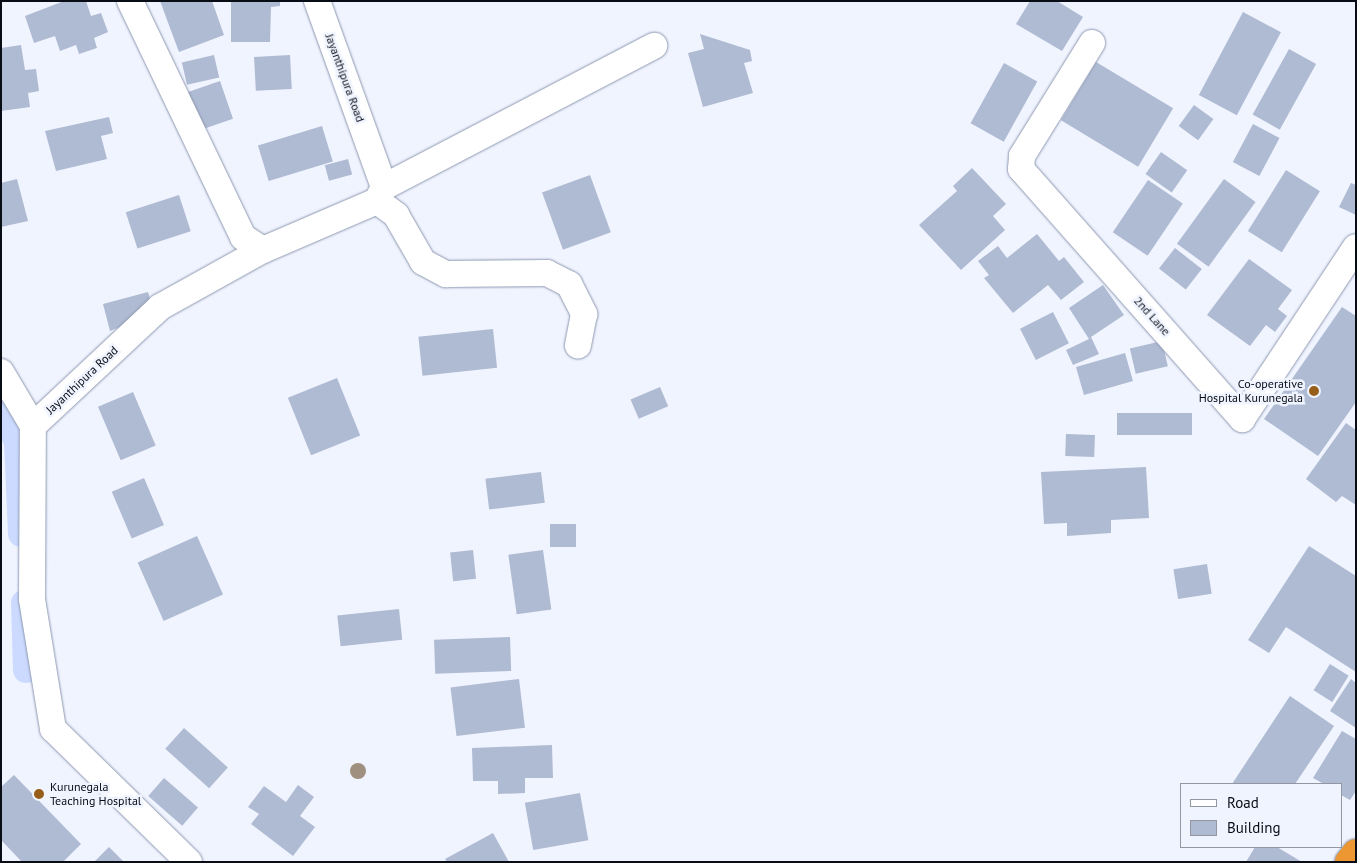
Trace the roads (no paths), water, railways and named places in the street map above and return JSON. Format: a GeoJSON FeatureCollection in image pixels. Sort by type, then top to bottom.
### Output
{"type":"FeatureCollection","features":[{"type":"Feature","properties":{"kind":"highway"},"geometry":{"type":"LineString","coordinates":[[1350,862],[1356,853]]}},
{"type":"Feature","properties":{"kind":"street"},"geometry":{"type":"LineString","coordinates":[[130,1],[243,237],[263,250]]}},
{"type":"Feature","properties":{"kind":"street","name":"Jayanthipura Road"},"geometry":{"type":"LineString","coordinates":[[33,426],[160,308],[263,250],[380,194],[317,1]]}},
{"type":"Feature","properties":{"kind":"street","name":"2nd Lane"},"geometry":{"type":"LineString","coordinates":[[1092,43],[1022,156],[1021,169],[1242,419],[1356,247]]}},
{"type":"Feature","properties":{"kind":"street"},"geometry":{"type":"LineString","coordinates":[[578,345],[584,314],[569,284],[547,273],[446,274],[423,262],[396,215],[380,194],[654,46]]}},
{"type":"Feature","properties":{"kind":"street"},"geometry":{"type":"LineString","coordinates":[[1,372],[33,426],[32,599],[53,729],[189,862]]}},
{"type":"Feature","properties":{"kind":"waterway"},"geometry":{"type":"LineString","coordinates":[[1,410],[17,442],[21,534]]}},
{"type":"Feature","properties":{"kind":"waterway"},"geometry":{"type":"LineString","coordinates":[[24,603],[26,670]]}},
{"type":"Feature","properties":{"kind":"place","name":"Co-operative Hospital Kurunegala"},"geometry":{"type":"Point","coordinates":[1314,391]}},
{"type":"Feature","properties":{"kind":"place","name":"Kurunegala Teaching Hospital"},"geometry":{"type":"Point","coordinates":[39,794]}}]}
